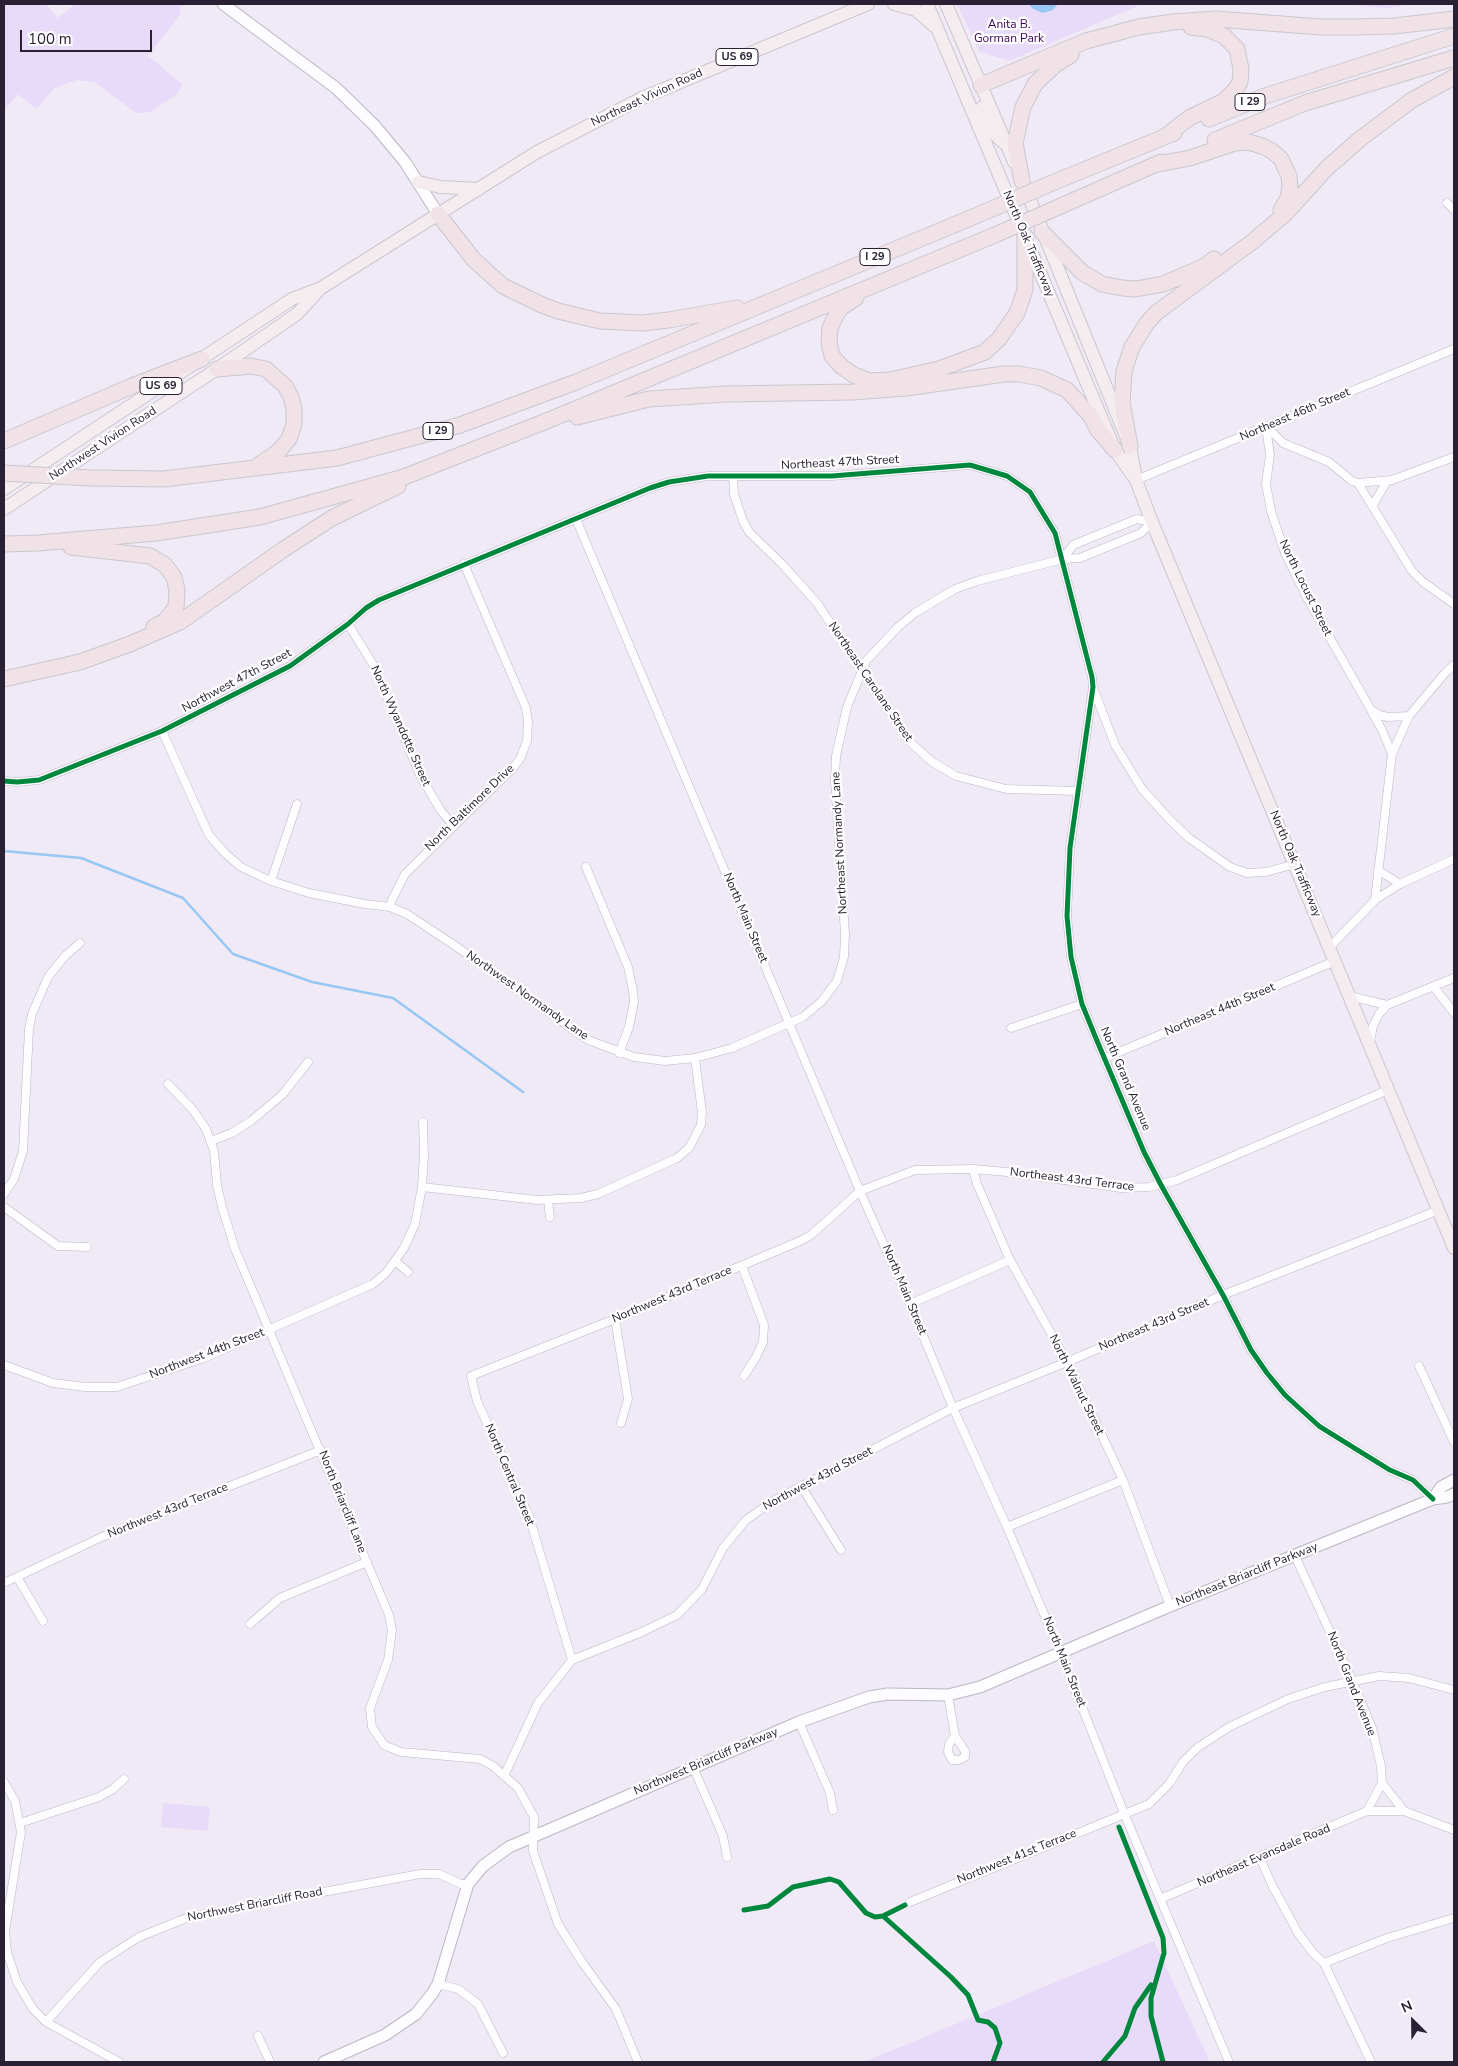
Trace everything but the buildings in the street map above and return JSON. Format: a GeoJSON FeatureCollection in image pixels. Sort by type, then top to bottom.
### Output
{"type":"FeatureCollection","features":[{"type":"Feature","properties":{"kind":"highway"},"geometry":{"type":"LineString","coordinates":[[981,85],[1086,41],[1139,27],[1173,22],[1216,19],[1357,28],[1430,23],[1454,19]]}},
{"type":"Feature","properties":{"kind":"highway"},"geometry":{"type":"LineString","coordinates":[[1022,181],[1015,143],[1023,107],[1034,84],[1055,65],[1073,54],[1102,44],[1188,26],[1207,29],[1224,36],[1237,49],[1241,69],[1240,82],[1236,90],[1224,101],[1188,118],[1166,136]]}},
{"type":"Feature","properties":{"kind":"highway","name":"I 29"},"geometry":{"type":"LineString","coordinates":[[4,473],[90,478],[164,479],[252,470],[337,458],[460,425],[576,382],[1265,96],[1454,36]]}},
{"type":"Feature","properties":{"kind":"highway","name":"I 29"},"geometry":{"type":"LineString","coordinates":[[4,544],[156,533],[260,517],[404,478],[995,235],[1153,165],[1305,103],[1454,58]]}},
{"type":"Feature","properties":{"kind":"highway"},"geometry":{"type":"LineString","coordinates":[[1130,446],[1122,403],[1124,371],[1132,347],[1147,323],[1156,313],[1252,242],[1285,214],[1327,168],[1366,134],[1412,100],[1454,77]]}},
{"type":"Feature","properties":{"kind":"highway"},"geometry":{"type":"LineString","coordinates":[[1042,232],[1074,266],[1092,279],[1108,286],[1122,288],[1150,287],[1163,284],[1203,267],[1282,209],[1288,198],[1290,188],[1287,170],[1277,155],[1267,148],[1248,142],[1222,146],[1190,158],[1153,165]]}},
{"type":"Feature","properties":{"kind":"highway"},"geometry":{"type":"LineString","coordinates":[[438,214],[474,260],[503,286],[542,305],[574,316],[600,321],[643,323],[766,302]]}},
{"type":"Feature","properties":{"kind":"highway"},"geometry":{"type":"LineString","coordinates":[[877,282],[842,307],[836,315],[830,328],[829,343],[832,356],[842,367],[854,375],[869,381],[890,380],[938,369],[985,352],[999,339],[1017,313],[1025,290],[1025,236]]}},
{"type":"Feature","properties":{"kind":"highway"},"geometry":{"type":"LineString","coordinates":[[4,441],[132,386],[202,359]]}},
{"type":"Feature","properties":{"kind":"highway"},"geometry":{"type":"LineString","coordinates":[[217,369],[251,366],[266,370],[285,386],[291,397],[294,410],[294,424],[289,439],[278,452],[252,470]]}},
{"type":"Feature","properties":{"kind":"highway"},"geometry":{"type":"LineString","coordinates":[[549,420],[575,417],[657,398],[726,394],[853,392],[906,388],[1004,374],[1019,374],[1040,378],[1067,390],[1090,415],[1098,430],[1114,450]]}},
{"type":"Feature","properties":{"kind":"highway"},"geometry":{"type":"LineString","coordinates":[[4,679],[80,662],[130,644],[180,622],[284,549],[332,518],[457,456]]}},
{"type":"Feature","properties":{"kind":"highway"},"geometry":{"type":"LineString","coordinates":[[4,672],[52,663],[108,646],[156,627],[165,621],[176,607],[177,590],[174,577],[165,565],[150,556],[38,543]]}},
{"type":"Feature","properties":{"kind":"main road"},"geometry":{"type":"LineString","coordinates":[[223,4],[336,88],[375,126],[405,162],[438,214]]}},
{"type":"Feature","properties":{"kind":"main road","name":"Northeast Vivion Road"},"geometry":{"type":"LineString","coordinates":[[438,214],[537,152],[642,98],[868,4]]}},
{"type":"Feature","properties":{"kind":"main road"},"geometry":{"type":"LineString","coordinates":[[894,4],[916,10],[938,29]]}},
{"type":"Feature","properties":{"kind":"main road","name":"North Oak Trafficway"},"geometry":{"type":"LineString","coordinates":[[927,4],[1114,450],[1136,480]]}},
{"type":"Feature","properties":{"kind":"main road"},"geometry":{"type":"LineString","coordinates":[[936,4],[940,9],[992,131],[1009,148]]}},
{"type":"Feature","properties":{"kind":"main road","name":"North Oak Trafficway"},"geometry":{"type":"LineString","coordinates":[[946,4],[1009,148],[1130,446],[1136,480],[1152,522],[1438,1210],[1452,1235],[1454,1248]]}},
{"type":"Feature","properties":{"kind":"main road"},"geometry":{"type":"LineString","coordinates":[[954,4],[954,22]]}},
{"type":"Feature","properties":{"kind":"main road"},"geometry":{"type":"LineString","coordinates":[[418,182],[440,187],[479,189]]}},
{"type":"Feature","properties":{"kind":"main road","name":"Northwest Vivion Road"},"geometry":{"type":"LineString","coordinates":[[4,490],[292,299],[321,288],[438,214]]}},
{"type":"Feature","properties":{"kind":"main road","name":"Northwest Vivion Road"},"geometry":{"type":"LineString","coordinates":[[4,508],[217,369],[297,314],[321,288]]}},
{"type":"Feature","properties":{"kind":"main road","name":"Northeast Briarcliff Parkway"},"geometry":{"type":"LineString","coordinates":[[1433,1499],[1441,1487],[1454,1480]]}},
{"type":"Feature","properties":{"kind":"main road","name":"Northeast Briarcliff Parkway"},"geometry":{"type":"LineString","coordinates":[[1061,1654],[1170,1606],[1433,1499],[1447,1498],[1454,1494]]}},
{"type":"Feature","properties":{"kind":"main road","name":"Northwest Briarcliff Parkway"},"geometry":{"type":"LineString","coordinates":[[324,2062],[384,2036],[416,2014],[438,1984],[468,1884],[483,1866],[509,1847],[799,1722],[870,1697],[888,1694],[948,1695],[980,1687],[1061,1654]]}},
{"type":"Feature","properties":{"kind":"street"},"geometry":{"type":"LineString","coordinates":[[1447,203],[1454,210]]}},
{"type":"Feature","properties":{"kind":"street","name":"Northeast 46th Street"},"geometry":{"type":"LineString","coordinates":[[1136,480],[1454,349]]}},
{"type":"Feature","properties":{"kind":"street"},"geometry":{"type":"LineString","coordinates":[[1266,427],[1283,442],[1329,462],[1352,481],[1358,483],[1387,481],[1454,457]]}},
{"type":"Feature","properties":{"kind":"street","name":"North Locust Street"},"geometry":{"type":"LineString","coordinates":[[1266,427],[1270,450],[1266,484],[1274,520],[1285,553],[1310,604],[1382,730],[1392,754]]}},
{"type":"Feature","properties":{"kind":"street"},"geometry":{"type":"LineString","coordinates":[[1270,450],[1283,442]]}},
{"type":"Feature","properties":{"kind":"street","name":"Northeast 47th Street"},"geometry":{"type":"LineString","coordinates":[[576,519],[669,482],[701,476],[832,476],[970,465],[1007,476],[1030,492],[1056,533],[1063,559]]}},
{"type":"Feature","properties":{"kind":"street","name":"Northeast Carolane Street"},"geometry":{"type":"LineString","coordinates":[[733,476],[736,502],[749,532],[804,587],[821,609],[910,742],[931,761],[950,774],[1006,789],[1078,791]]}},
{"type":"Feature","properties":{"kind":"street"},"geometry":{"type":"LineString","coordinates":[[1373,505],[1387,481]]}},
{"type":"Feature","properties":{"kind":"street"},"geometry":{"type":"LineString","coordinates":[[1358,483],[1412,570],[1423,582],[1454,604]]}},
{"type":"Feature","properties":{"kind":"street","name":"Northwest 47th Street"},"geometry":{"type":"LineString","coordinates":[[4,781],[39,780],[162,731],[290,666],[379,600],[576,519]]}},
{"type":"Feature","properties":{"kind":"street","name":"North Main Street"},"geometry":{"type":"LineString","coordinates":[[576,519],[860,1191],[1061,1654],[1124,1812],[1229,2062]]}},
{"type":"Feature","properties":{"kind":"street"},"geometry":{"type":"LineString","coordinates":[[1063,559],[1073,545],[1137,519],[1152,522]]}},
{"type":"Feature","properties":{"kind":"street","name":"Northeast Normandy Lane"},"geometry":{"type":"LineString","coordinates":[[790,1023],[803,1017],[822,1002],[837,981],[844,957],[845,934],[835,780],[836,756],[841,731],[855,685],[868,659],[898,627],[922,609],[955,589],[977,581],[1063,559],[1080,558],[1141,533],[1152,522]]}},
{"type":"Feature","properties":{"kind":"street","name":"North Grand Avenue"},"geometry":{"type":"LineString","coordinates":[[1063,559],[1093,687],[1070,848],[1067,916],[1071,956],[1082,1004],[1144,1152],[1256,1358],[1291,1400],[1334,1436],[1390,1470],[1413,1480],[1433,1499]]}},
{"type":"Feature","properties":{"kind":"street","name":"North Baltimore Drive"},"geometry":{"type":"LineString","coordinates":[[390,907],[405,874],[516,764],[528,734],[528,721],[523,702],[464,564]]}},
{"type":"Feature","properties":{"kind":"street","name":"North Wyandotte Street"},"geometry":{"type":"LineString","coordinates":[[348,624],[374,666],[420,775],[440,811],[454,826]]}},
{"type":"Feature","properties":{"kind":"street"},"geometry":{"type":"LineString","coordinates":[[854,660],[868,659]]}},
{"type":"Feature","properties":{"kind":"street"},"geometry":{"type":"LineString","coordinates":[[1375,900],[1392,754],[1409,716],[1454,665]]}},
{"type":"Feature","properties":{"kind":"street"},"geometry":{"type":"LineString","coordinates":[[855,685],[862,683],[871,685]]}},
{"type":"Feature","properties":{"kind":"street"},"geometry":{"type":"LineString","coordinates":[[1093,687],[1115,744],[1142,789],[1171,821],[1208,853],[1230,868],[1247,873],[1266,872],[1295,864]]}},
{"type":"Feature","properties":{"kind":"street"},"geometry":{"type":"LineString","coordinates":[[1371,710],[1388,718],[1409,716]]}},
{"type":"Feature","properties":{"kind":"street"},"geometry":{"type":"LineString","coordinates":[[1088,719],[1103,717]]}},
{"type":"Feature","properties":{"kind":"street","name":"Northwest Normandy Lane"},"geometry":{"type":"LineString","coordinates":[[162,731],[209,835],[241,867],[271,881],[309,892],[365,904],[390,907],[407,914],[588,1040],[619,1053],[649,1060],[665,1061],[695,1058],[732,1048],[790,1023]]}},
{"type":"Feature","properties":{"kind":"street"},"geometry":{"type":"LineString","coordinates":[[271,881],[297,804]]}},
{"type":"Feature","properties":{"kind":"street"},"geometry":{"type":"LineString","coordinates":[[1329,948],[1375,900],[1400,884],[1454,858]]}},
{"type":"Feature","properties":{"kind":"street"},"geometry":{"type":"LineString","coordinates":[[586,867],[628,967],[633,991],[634,1002],[629,1027],[619,1053]]}},
{"type":"Feature","properties":{"kind":"street"},"geometry":{"type":"LineString","coordinates":[[1378,870],[1400,884]]}},
{"type":"Feature","properties":{"kind":"street"},"geometry":{"type":"LineString","coordinates":[[4,1194],[14,1179],[23,1151],[29,1029],[32,1014],[48,977],[80,943]]}},
{"type":"Feature","properties":{"kind":"street","name":"Northeast 44th Street"},"geometry":{"type":"LineString","coordinates":[[1105,1058],[1335,961]]}},
{"type":"Feature","properties":{"kind":"street"},"geometry":{"type":"LineString","coordinates":[[1369,1044],[1373,1026],[1379,1014],[1388,1005],[1454,978]]}},
{"type":"Feature","properties":{"kind":"street"},"geometry":{"type":"LineString","coordinates":[[1434,986],[1454,1013]]}},
{"type":"Feature","properties":{"kind":"street"},"geometry":{"type":"LineString","coordinates":[[1349,996],[1388,1005]]}},
{"type":"Feature","properties":{"kind":"street"},"geometry":{"type":"LineString","coordinates":[[1010,1028],[1082,1004]]}},
{"type":"Feature","properties":{"kind":"street"},"geometry":{"type":"LineString","coordinates":[[422,1187],[548,1200],[598,1194],[685,1153],[699,1131],[702,1112],[695,1058]]}},
{"type":"Feature","properties":{"kind":"street"},"geometry":{"type":"LineString","coordinates":[[211,1141],[232,1133],[251,1121],[283,1094],[308,1062]]}},
{"type":"Feature","properties":{"kind":"street","name":"North Briarcliff Lane"},"geometry":{"type":"LineString","coordinates":[[168,1084],[200,1118],[211,1141],[217,1185],[228,1228],[389,1615],[392,1630],[388,1660],[370,1708],[372,1727],[384,1745],[401,1752],[480,1759],[492,1766],[518,1788],[534,1818],[533,1851],[558,1924],[582,1962],[616,2009],[638,2062]]}},
{"type":"Feature","properties":{"kind":"street","name":"Northeast 43rd Terrace"},"geometry":{"type":"LineString","coordinates":[[860,1191],[915,1170],[973,1169],[1121,1188],[1142,1188],[1183,1177],[1388,1090]]}},
{"type":"Feature","properties":{"kind":"street","name":"Northwest 44th Street"},"geometry":{"type":"LineString","coordinates":[[4,1365],[53,1383],[85,1387],[118,1387],[178,1368],[373,1284],[395,1261],[407,1243],[415,1224],[422,1187],[424,1156],[423,1122]]}},
{"type":"Feature","properties":{"kind":"street","name":"North Walnut Street"},"geometry":{"type":"LineString","coordinates":[[973,1169],[977,1184],[1010,1260],[1067,1362],[1123,1480],[1170,1606]]}},
{"type":"Feature","properties":{"kind":"street","name":"Northwest 43rd Terrace"},"geometry":{"type":"LineString","coordinates":[[471,1376],[615,1319],[812,1235],[860,1191]]}},
{"type":"Feature","properties":{"kind":"street"},"geometry":{"type":"LineString","coordinates":[[548,1200],[550,1217]]}},
{"type":"Feature","properties":{"kind":"street"},"geometry":{"type":"LineString","coordinates":[[4,1207],[58,1246],[87,1247]]}},
{"type":"Feature","properties":{"kind":"street","name":"Northeast 43rd Street"},"geometry":{"type":"LineString","coordinates":[[953,1408],[1067,1362],[1223,1295],[1438,1210]]}},
{"type":"Feature","properties":{"kind":"street"},"geometry":{"type":"LineString","coordinates":[[910,1304],[1010,1260]]}},
{"type":"Feature","properties":{"kind":"street"},"geometry":{"type":"LineString","coordinates":[[395,1261],[408,1272]]}},
{"type":"Feature","properties":{"kind":"street"},"geometry":{"type":"LineString","coordinates":[[742,1266],[764,1325],[763,1342],[744,1376]]}},
{"type":"Feature","properties":{"kind":"street"},"geometry":{"type":"LineString","coordinates":[[615,1319],[628,1399],[621,1423]]}},
{"type":"Feature","properties":{"kind":"street"},"geometry":{"type":"LineString","coordinates":[[1419,1366],[1454,1442]]}},
{"type":"Feature","properties":{"kind":"street","name":"North Central Street"},"geometry":{"type":"LineString","coordinates":[[471,1376],[477,1401],[529,1516],[572,1660]]}},
{"type":"Feature","properties":{"kind":"street","name":"Northwest 43rd Street"},"geometry":{"type":"LineString","coordinates":[[504,1776],[538,1703],[572,1660],[642,1632],[677,1615],[702,1589],[723,1548],[746,1520],[773,1501],[953,1408]]}},
{"type":"Feature","properties":{"kind":"street","name":"Northwest 43rd Terrace"},"geometry":{"type":"LineString","coordinates":[[4,1584],[104,1536],[321,1450]]}},
{"type":"Feature","properties":{"kind":"street"},"geometry":{"type":"LineString","coordinates":[[1007,1527],[1123,1480]]}},
{"type":"Feature","properties":{"kind":"street"},"geometry":{"type":"LineString","coordinates":[[801,1486],[841,1550]]}},
{"type":"Feature","properties":{"kind":"street","name":"North Grand Avenue"},"geometry":{"type":"LineString","coordinates":[[1295,1556],[1372,1728],[1381,1766],[1382,1783]]}},
{"type":"Feature","properties":{"kind":"street"},"geometry":{"type":"LineString","coordinates":[[250,1624],[280,1598],[367,1562]]}},
{"type":"Feature","properties":{"kind":"street"},"geometry":{"type":"LineString","coordinates":[[16,1577],[43,1621]]}},
{"type":"Feature","properties":{"kind":"street","name":"Northwest 41st Terrace"},"geometry":{"type":"LineString","coordinates":[[910,1902],[1124,1812],[1148,1804],[1169,1784],[1183,1762],[1215,1734],[1251,1715],[1288,1699],[1352,1680],[1379,1676],[1409,1678],[1454,1690]]}},
{"type":"Feature","properties":{"kind":"street"},"geometry":{"type":"LineString","coordinates":[[948,1695],[955,1736]]}},
{"type":"Feature","properties":{"kind":"street"},"geometry":{"type":"LineString","coordinates":[[799,1722],[830,1793],[833,1810]]}},
{"type":"Feature","properties":{"kind":"street"},"geometry":{"type":"LineString","coordinates":[[693,1767],[723,1836],[727,1857]]}},
{"type":"Feature","properties":{"kind":"street"},"geometry":{"type":"LineString","coordinates":[[20,1823],[99,1797],[113,1789],[124,1779]]}},
{"type":"Feature","properties":{"kind":"street"},"geometry":{"type":"LineString","coordinates":[[4,1782],[15,1801],[20,1823],[21,1844],[4,1931],[7,1952],[17,1982],[33,2009],[46,2022],[119,2062]]}},
{"type":"Feature","properties":{"kind":"street"},"geometry":{"type":"LineString","coordinates":[[1404,1811],[1382,1783],[1367,1811],[1404,1811],[1454,1830]]}},
{"type":"Feature","properties":{"kind":"street","name":"Northeast Evansdale Road"},"geometry":{"type":"LineString","coordinates":[[1160,1899],[1367,1811]]}},
{"type":"Feature","properties":{"kind":"street"},"geometry":{"type":"LineString","coordinates":[[1260,1858],[1298,1933],[1313,1953],[1324,1963],[1371,2062]]}},
{"type":"Feature","properties":{"kind":"street","name":"Northwest Briarcliff Road"},"geometry":{"type":"LineString","coordinates":[[46,2022],[100,1962],[139,1937],[188,1917],[420,1874],[438,1874],[461,1884],[468,1884]]}},
{"type":"Feature","properties":{"kind":"street"},"geometry":{"type":"LineString","coordinates":[[1324,1963],[1387,1938],[1454,1920]]}},
{"type":"Feature","properties":{"kind":"street"},"geometry":{"type":"LineString","coordinates":[[438,1984],[458,1989],[478,2004],[503,2053]]}},
{"type":"Feature","properties":{"kind":"street"},"geometry":{"type":"LineString","coordinates":[[258,2036],[270,2062]]}},
{"type":"Feature","properties":{"kind":"green space"},"geometry":{"type":"Polygon","coordinates":[[[4,4],[46,4],[58,18],[75,4],[181,4],[179,16],[148,56],[182,84],[178,93],[151,112],[136,113],[95,82],[77,80],[54,88],[36,109],[18,94],[4,111],[4,4]]]}},
{"type":"Feature","properties":{"kind":"green space","name":"Anita B. Gorman Park"},"geometry":{"type":"Polygon","coordinates":[[[957,4],[1142,4],[1009,61],[979,51],[957,4]]]}},
{"type":"Feature","properties":{"kind":"green space"},"geometry":{"type":"Polygon","coordinates":[[[1347,4],[1412,4],[1386,8],[1347,4]]]}},
{"type":"Feature","properties":{"kind":"green space"},"geometry":{"type":"Polygon","coordinates":[[[163,1803],[210,1807],[208,1831],[161,1827],[163,1803]]]}},
{"type":"Feature","properties":{"kind":"green space"},"geometry":{"type":"Polygon","coordinates":[[[1154,1941],[1210,2062],[863,2062],[920,2039],[1154,1941]]]}},
{"type":"Feature","properties":{"kind":"water"},"geometry":{"type":"Polygon","coordinates":[[[1029,4],[1058,4],[1053,10],[1043,13],[1033,9],[1029,4]]]}},
{"type":"Feature","properties":{"kind":"waterway"},"geometry":{"type":"LineString","coordinates":[[4,851],[81,858],[183,898],[233,954],[312,982],[393,998],[523,1092]]}},
{"type":"Feature","properties":{"kind":"cycle path"},"geometry":{"type":"LineString","coordinates":[[4,781],[39,780],[162,731],[290,666],[379,600],[650,488],[669,482],[708,476],[832,476],[970,465],[1007,476],[1030,492],[1055,533],[1092,677],[1093,687],[1070,848],[1067,916],[1071,957],[1082,1004],[1095,1036],[1144,1152],[1223,1295],[1251,1350],[1267,1373],[1285,1395],[1319,1426],[1390,1470],[1413,1480],[1433,1499]]}},
{"type":"Feature","properties":{"kind":"cycle path"},"geometry":{"type":"LineString","coordinates":[[1119,1827],[1163,1938],[1164,1953],[1151,1998],[1151,2016],[1163,2062]]}},
{"type":"Feature","properties":{"kind":"cycle path"},"geometry":{"type":"LineString","coordinates":[[744,1910],[768,1906],[793,1887],[830,1879],[839,1882],[866,1913],[875,1917],[883,1916],[905,1905]]}},
{"type":"Feature","properties":{"kind":"cycle path"},"geometry":{"type":"LineString","coordinates":[[883,1916],[951,1977],[968,1995],[978,2020],[988,2022],[995,2028],[1000,2043],[993,2062]]}},
{"type":"Feature","properties":{"kind":"cycle path"},"geometry":{"type":"LineString","coordinates":[[1103,2062],[1125,2036],[1135,2008],[1151,1985]]}}]}
